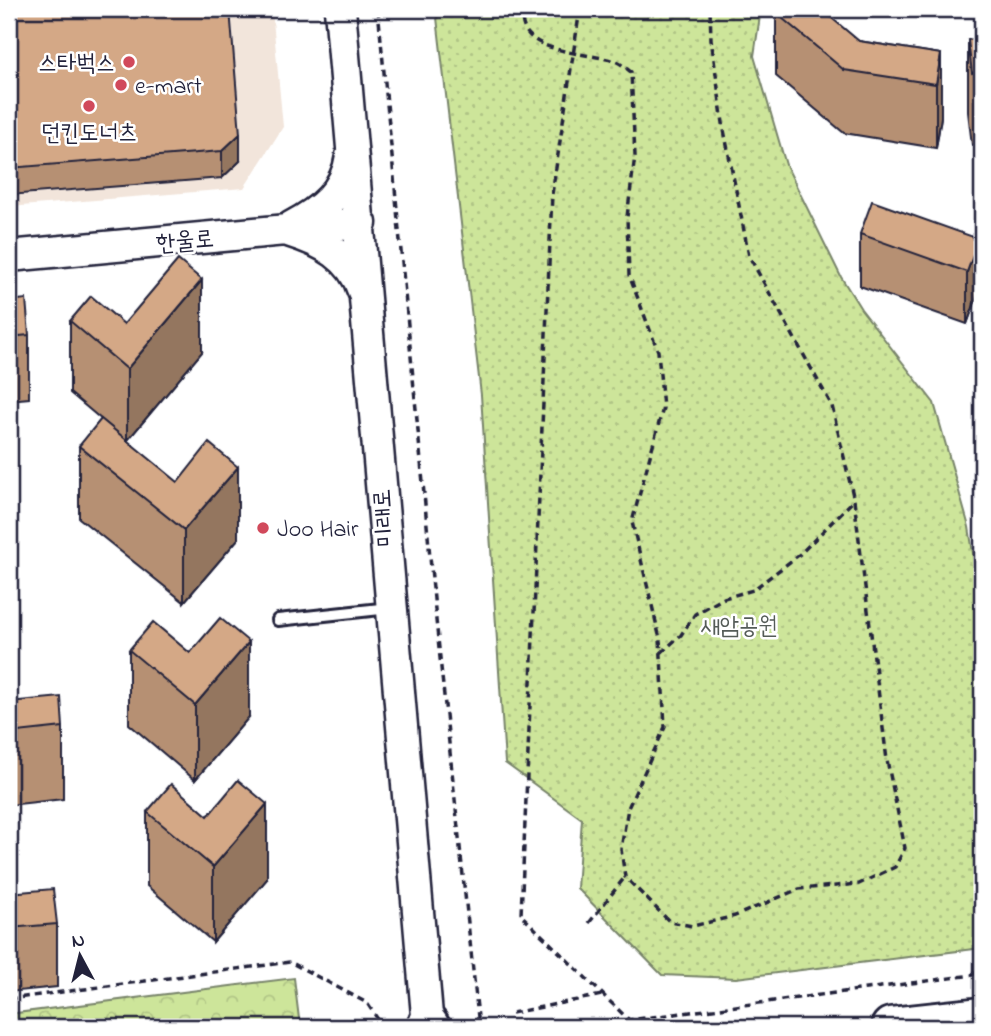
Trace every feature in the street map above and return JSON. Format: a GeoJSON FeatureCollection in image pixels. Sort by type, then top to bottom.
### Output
{"type":"FeatureCollection","features":[{"type":"Feature","properties":{"kind":"highway"},"geometry":{"type":"LineString","coordinates":[[891,1027],[982,1017]]}},
{"type":"Feature","properties":{"kind":"main road","name":"미래로"},"geometry":{"type":"LineString","coordinates":[[340,9],[361,223],[390,608],[428,1026]]}},
{"type":"Feature","properties":{"kind":"main road"},"geometry":{"type":"LineString","coordinates":[[284,230],[326,205],[342,186],[350,166],[353,142]]}},
{"type":"Feature","properties":{"kind":"main road","name":"한울로"},"geometry":{"type":"LineString","coordinates":[[9,256],[361,223]]}},
{"type":"Feature","properties":{"kind":"main road"},"geometry":{"type":"LineString","coordinates":[[284,230],[329,247],[348,263],[360,282],[368,305]]}},
{"type":"Feature","properties":{"kind":"lane"},"geometry":{"type":"LineString","coordinates":[[278,620],[390,608]]}},
{"type":"Feature","properties":{"kind":"path"},"geometry":{"type":"LineString","coordinates":[[378,9],[435,607],[480,1027]]}},
{"type":"Feature","properties":{"kind":"path"},"geometry":{"type":"LineString","coordinates":[[523,9],[522,16],[527,32],[537,43],[617,62],[631,72],[635,156],[627,217],[629,275],[659,351],[663,408],[632,522],[661,653],[665,727],[628,808],[621,849],[625,877],[670,922],[693,926],[735,916],[799,889],[859,884],[895,867],[905,848],[887,760],[854,500],[832,406],[749,256],[724,130],[711,39],[710,9]]}},
{"type":"Feature","properties":{"kind":"path"},"geometry":{"type":"LineString","coordinates":[[580,9],[552,194],[521,915],[629,1020],[973,975],[982,966]]}},
{"type":"Feature","properties":{"kind":"path"},"geometry":{"type":"LineString","coordinates":[[661,653],[681,635],[695,614],[724,598],[753,590],[800,554],[854,500]]}},
{"type":"Feature","properties":{"kind":"path"},"geometry":{"type":"LineString","coordinates":[[589,923],[625,877]]}},
{"type":"Feature","properties":{"kind":"path"},"geometry":{"type":"LineString","coordinates":[[9,999],[290,962],[367,1003],[379,1021]]}},
{"type":"Feature","properties":{"kind":"path"},"geometry":{"type":"LineString","coordinates":[[512,1013],[603,994]]}},
{"type":"Feature","properties":{"kind":"shaded area","name":"e-mart"},"geometry":{"type":"Polygon","coordinates":[[[9,9],[272,9],[283,127],[244,188],[9,207],[9,9]]]}},
{"type":"Feature","properties":{"kind":"green space","name":"새암공원"},"geometry":{"type":"Polygon","coordinates":[[[436,9],[761,9],[754,56],[786,165],[841,277],[861,309],[934,403],[969,527],[982,611],[982,948],[736,978],[662,975],[577,888],[582,819],[505,763],[481,395],[436,9]]]}},
{"type":"Feature","properties":{"kind":"green space"},"geometry":{"type":"Polygon","coordinates":[[[294,978],[300,1027],[9,1027],[9,1014],[294,978]]]}},
{"type":"Feature","properties":{"kind":"building","name":"e-mart"},"geometry":{"type":"Polygon","coordinates":[[[9,9],[230,9],[240,134],[222,151],[9,168],[9,9]]]}},
{"type":"Feature","properties":{"kind":"building"},"geometry":{"type":"Polygon","coordinates":[[[780,9],[821,9],[859,41],[941,54],[936,84],[844,70],[776,13],[780,9]]]}},
{"type":"Feature","properties":{"kind":"building"},"geometry":{"type":"Polygon","coordinates":[[[982,38],[982,71],[972,73],[968,40],[982,38]]]}},
{"type":"Feature","properties":{"kind":"building"},"geometry":{"type":"Polygon","coordinates":[[[872,201],[979,239],[967,272],[860,234],[872,201]]]}},
{"type":"Feature","properties":{"kind":"building"},"geometry":{"type":"Polygon","coordinates":[[[178,260],[202,280],[127,369],[70,321],[91,296],[124,324],[178,260]]]}},
{"type":"Feature","properties":{"kind":"building"},"geometry":{"type":"Polygon","coordinates":[[[26,299],[29,335],[9,337],[9,301],[26,299]]]}},
{"type":"Feature","properties":{"kind":"building"},"geometry":{"type":"Polygon","coordinates":[[[101,419],[178,482],[209,443],[238,467],[184,530],[79,446],[101,419]]]}},
{"type":"Feature","properties":{"kind":"building"},"geometry":{"type":"Polygon","coordinates":[[[220,618],[249,642],[195,705],[129,650],[153,622],[190,653],[220,618]]]}},
{"type":"Feature","properties":{"kind":"building"},"geometry":{"type":"Polygon","coordinates":[[[61,697],[63,727],[9,733],[9,702],[61,697]]]}},
{"type":"Feature","properties":{"kind":"building"},"geometry":{"type":"Polygon","coordinates":[[[238,780],[267,804],[213,867],[147,812],[171,784],[208,816],[238,780]]]}},
{"type":"Feature","properties":{"kind":"building"},"geometry":{"type":"Polygon","coordinates":[[[53,889],[57,924],[9,928],[9,893],[53,889]]]}},
{"type":"Feature","properties":{"kind":"place","name":"스타벅스"},"geometry":{"type":"Point","coordinates":[129,62]}},
{"type":"Feature","properties":{"kind":"place","name":"e-mart"},"geometry":{"type":"Point","coordinates":[121,85]}},
{"type":"Feature","properties":{"kind":"place","name":"던킨도너츠"},"geometry":{"type":"Point","coordinates":[89,106]}},
{"type":"Feature","properties":{"kind":"place","name":"Joo Hair"},"geometry":{"type":"Point","coordinates":[263,528]}}]}
